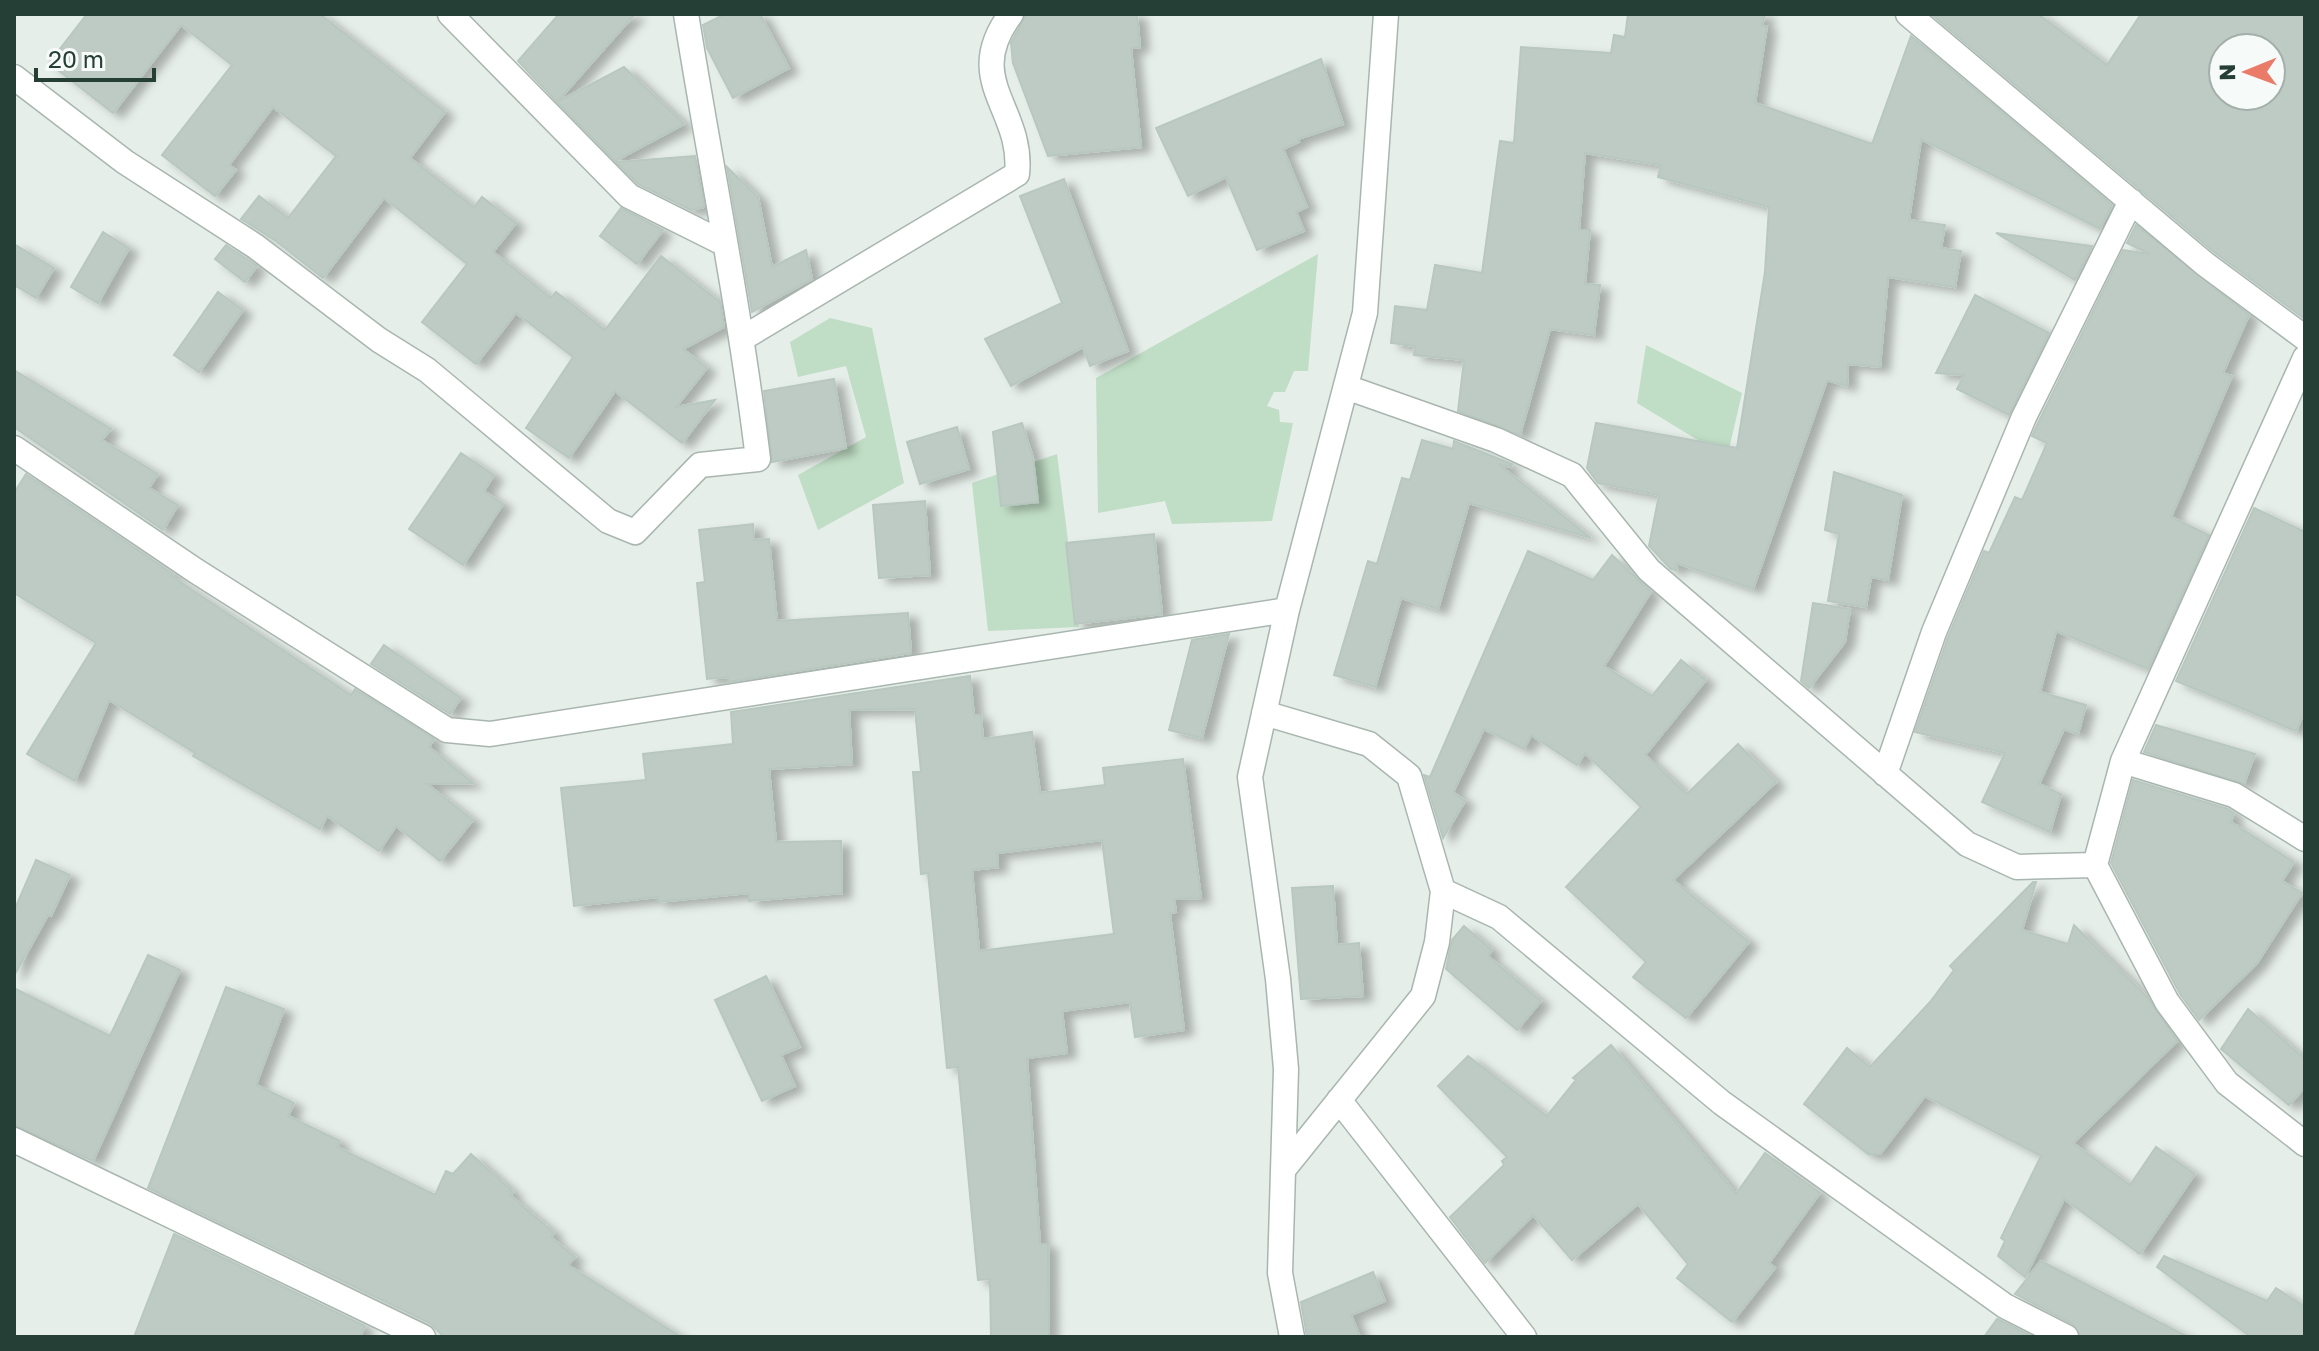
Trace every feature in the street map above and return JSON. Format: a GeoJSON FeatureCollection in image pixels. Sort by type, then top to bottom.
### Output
{"type":"FeatureCollection","features":[{"type":"Feature","properties":{"kind":"street"},"geometry":{"type":"LineString","coordinates":[[450,14],[629,196],[723,243]]}},
{"type":"Feature","properties":{"kind":"street"},"geometry":{"type":"LineString","coordinates":[[743,338],[1017,174],[1019,145],[991,80],[990,66],[995,34],[1011,14]]}},
{"type":"Feature","properties":{"kind":"street"},"geometry":{"type":"LineString","coordinates":[[1292,1337],[1280,1273],[1286,1069],[1278,979],[1250,777],[1287,610],[1365,313],[1386,14]]}},
{"type":"Feature","properties":{"kind":"street"},"geometry":{"type":"LineString","coordinates":[[1908,14],[2205,264],[2305,338]]}},
{"type":"Feature","properties":{"kind":"street"},"geometry":{"type":"LineString","coordinates":[[14,77],[125,162],[255,246],[379,340],[427,370],[608,521],[635,532],[700,465],[758,459],[743,338],[723,243],[685,15]]}},
{"type":"Feature","properties":{"kind":"street"},"geometry":{"type":"LineString","coordinates":[[1885,774],[1934,632],[2024,417],[2131,201]]}},
{"type":"Feature","properties":{"kind":"street"},"geometry":{"type":"LineString","coordinates":[[2305,358],[2123,761],[2095,865],[2167,1002],[2227,1083],[2305,1144]]}},
{"type":"Feature","properties":{"kind":"street"},"geometry":{"type":"LineString","coordinates":[[1346,387],[1496,440],[1572,475],[1649,570],[1967,844],[2017,867],[2095,865]]}},
{"type":"Feature","properties":{"kind":"street"},"geometry":{"type":"LineString","coordinates":[[14,448],[196,571],[447,730],[490,734],[1287,610]]}},
{"type":"Feature","properties":{"kind":"street"},"geometry":{"type":"LineString","coordinates":[[1264,713],[1369,744],[1409,776],[1443,891],[1437,942],[1423,996],[1283,1170]]}},
{"type":"Feature","properties":{"kind":"street"},"geometry":{"type":"LineString","coordinates":[[2123,761],[2234,795],[2305,839]]}},
{"type":"Feature","properties":{"kind":"street"},"geometry":{"type":"LineString","coordinates":[[1443,891],[1499,917],[1722,1103],[2005,1306],[2066,1337]]}},
{"type":"Feature","properties":{"kind":"street"},"geometry":{"type":"LineString","coordinates":[[1339,1100],[1524,1337]]}},
{"type":"Feature","properties":{"kind":"street"},"geometry":{"type":"LineString","coordinates":[[14,1140],[423,1337]]}},
{"type":"Feature","properties":{"kind":"green space"},"geometry":{"type":"Polygon","coordinates":[[[1318,254],[1308,371],[1294,371],[1285,392],[1274,392],[1267,406],[1279,410],[1280,422],[1293,423],[1272,521],[1172,524],[1165,501],[1098,513],[1096,378],[1318,254]]]}},
{"type":"Feature","properties":{"kind":"green space"},"geometry":{"type":"Polygon","coordinates":[[[830,318],[872,328],[904,483],[818,530],[798,475],[866,437],[846,366],[798,377],[790,342],[830,318]]]}},
{"type":"Feature","properties":{"kind":"green space"},"geometry":{"type":"Polygon","coordinates":[[[1646,345],[1742,393],[1727,458],[1637,403],[1646,345]]]}},
{"type":"Feature","properties":{"kind":"green space"},"geometry":{"type":"Polygon","coordinates":[[[1057,454],[1079,627],[988,631],[972,483],[1057,454]]]}},
{"type":"Feature","properties":{"kind":"building"},"geometry":{"type":"Polygon","coordinates":[[[87,14],[320,14],[445,112],[410,158],[474,207],[482,197],[516,223],[493,252],[551,298],[556,292],[605,330],[661,256],[720,302],[724,327],[683,349],[707,368],[676,407],[715,400],[682,443],[615,391],[569,458],[526,428],[573,357],[516,313],[476,364],[422,322],[467,264],[384,198],[323,278],[276,241],[241,219],[259,196],[288,218],[336,156],[273,107],[229,165],[236,170],[215,196],[162,155],[232,65],[181,25],[113,113],[49,63],[87,14]]]}},
{"type":"Feature","properties":{"kind":"building"},"geometry":{"type":"Polygon","coordinates":[[[559,14],[635,14],[557,102],[518,61],[559,14]]]}},
{"type":"Feature","properties":{"kind":"building"},"geometry":{"type":"Polygon","coordinates":[[[725,14],[760,14],[789,68],[733,98],[707,48],[703,25],[725,14]]]}},
{"type":"Feature","properties":{"kind":"building"},"geometry":{"type":"Polygon","coordinates":[[[1026,14],[1137,14],[1140,47],[1131,48],[1141,147],[1048,156],[1013,63],[1011,43],[1026,14]]]}},
{"type":"Feature","properties":{"kind":"building"},"geometry":{"type":"Polygon","coordinates":[[[1628,14],[1765,14],[1762,26],[1767,26],[1755,103],[1872,144],[1911,36],[2112,205],[2100,229],[1921,139],[1909,220],[1945,225],[1941,248],[1961,251],[1955,287],[1888,277],[1880,367],[1848,364],[1847,386],[1827,380],[1753,589],[1677,563],[1676,570],[1671,569],[1649,546],[1659,495],[1598,483],[1587,468],[1596,423],[1737,448],[1765,272],[1769,207],[1658,177],[1661,165],[1585,153],[1579,230],[1590,230],[1585,284],[1600,285],[1594,335],[1550,329],[1520,435],[1458,411],[1464,360],[1414,355],[1415,346],[1391,343],[1395,306],[1427,310],[1435,265],[1482,273],[1500,141],[1514,143],[1521,47],[1611,53],[1614,35],[1625,37],[1628,14]]]}},
{"type":"Feature","properties":{"kind":"building"},"geometry":{"type":"Polygon","coordinates":[[[1931,14],[2038,14],[2107,65],[2141,14],[2305,14],[2305,319],[2214,252],[1931,14]]]}},
{"type":"Feature","properties":{"kind":"building"},"geometry":{"type":"Polygon","coordinates":[[[1321,59],[1343,124],[1298,139],[1299,142],[1283,149],[1307,207],[1296,212],[1304,231],[1257,250],[1226,177],[1188,196],[1156,128],[1321,59]]]}},
{"type":"Feature","properties":{"kind":"building"},"geometry":{"type":"Polygon","coordinates":[[[624,67],[684,124],[615,161],[557,102],[624,67]]]}},
{"type":"Feature","properties":{"kind":"building"},"geometry":{"type":"Polygon","coordinates":[[[695,156],[704,207],[691,210],[638,184],[616,162],[695,156]]]}},
{"type":"Feature","properties":{"kind":"building"},"geometry":{"type":"Polygon","coordinates":[[[727,167],[758,197],[772,267],[806,250],[812,279],[752,312],[727,167]]]}},
{"type":"Feature","properties":{"kind":"building"},"geometry":{"type":"Polygon","coordinates":[[[1064,179],[1128,351],[1090,366],[1083,347],[1011,386],[985,339],[1062,303],[1020,196],[1064,179]]]}},
{"type":"Feature","properties":{"kind":"building"},"geometry":{"type":"Polygon","coordinates":[[[621,208],[663,230],[637,264],[600,236],[621,208]]]}},
{"type":"Feature","properties":{"kind":"building"},"geometry":{"type":"Polygon","coordinates":[[[2136,225],[2249,315],[2223,373],[2232,376],[2171,517],[2209,535],[2148,669],[2056,631],[2040,692],[2086,705],[2078,734],[2064,729],[2039,784],[2061,794],[2050,832],[1982,802],[2005,753],[1915,732],[1948,637],[1984,551],[1989,553],[2015,497],[2022,500],[2047,443],[2032,436],[2123,250],[2150,254],[2127,243],[2136,225]]]}},
{"type":"Feature","properties":{"kind":"building"},"geometry":{"type":"Polygon","coordinates":[[[103,232],[129,248],[98,303],[71,287],[103,232]]]}},
{"type":"Feature","properties":{"kind":"building"},"geometry":{"type":"Polygon","coordinates":[[[1996,233],[2092,246],[2075,280],[1996,233]]]}},
{"type":"Feature","properties":{"kind":"building"},"geometry":{"type":"Polygon","coordinates":[[[14,244],[54,268],[36,298],[14,285],[14,244]]]}},
{"type":"Feature","properties":{"kind":"building"},"geometry":{"type":"Polygon","coordinates":[[[226,245],[257,266],[245,282],[215,259],[226,245]]]}},
{"type":"Feature","properties":{"kind":"building"},"geometry":{"type":"Polygon","coordinates":[[[218,292],[243,310],[199,372],[174,355],[218,292]]]}},
{"type":"Feature","properties":{"kind":"building"},"geometry":{"type":"Polygon","coordinates":[[[1975,295],[2049,333],[2009,415],[1957,389],[1964,375],[1936,373],[1975,295]]]}},
{"type":"Feature","properties":{"kind":"building"},"geometry":{"type":"Polygon","coordinates":[[[14,370],[111,429],[102,440],[158,474],[149,488],[178,505],[163,530],[14,427],[14,370]]]}},
{"type":"Feature","properties":{"kind":"building"},"geometry":{"type":"Polygon","coordinates":[[[834,379],[846,448],[772,462],[764,391],[834,379]]]}},
{"type":"Feature","properties":{"kind":"building"},"geometry":{"type":"Polygon","coordinates":[[[1022,423],[1033,458],[1038,502],[1001,506],[993,432],[1022,423]]]}},
{"type":"Feature","properties":{"kind":"building"},"geometry":{"type":"Polygon","coordinates":[[[957,427],[969,469],[920,484],[907,442],[957,427]]]}},
{"type":"Feature","properties":{"kind":"building"},"geometry":{"type":"Polygon","coordinates":[[[1422,440],[1453,449],[1454,441],[1512,464],[1511,467],[1498,464],[1591,538],[1469,503],[1438,609],[1401,598],[1375,687],[1334,675],[1368,561],[1377,564],[1402,478],[1410,480],[1422,440]]]}},
{"type":"Feature","properties":{"kind":"building"},"geometry":{"type":"Polygon","coordinates":[[[461,453],[494,475],[484,491],[503,504],[463,565],[409,529],[461,453]]]}},
{"type":"Feature","properties":{"kind":"building"},"geometry":{"type":"Polygon","coordinates":[[[1834,472],[1902,495],[1888,580],[1871,577],[1866,607],[1828,601],[1839,534],[1825,530],[1834,472]]]}},
{"type":"Feature","properties":{"kind":"building"},"geometry":{"type":"Polygon","coordinates":[[[26,474],[173,574],[171,576],[351,695],[355,689],[434,739],[429,747],[473,783],[427,784],[473,820],[440,861],[396,826],[379,851],[327,816],[320,829],[193,756],[195,753],[109,700],[75,781],[27,754],[96,643],[14,593],[14,493],[26,474]]]}},
{"type":"Feature","properties":{"kind":"building"},"geometry":{"type":"Polygon","coordinates":[[[925,501],[930,575],[879,578],[873,505],[925,501]]]}},
{"type":"Feature","properties":{"kind":"building"},"geometry":{"type":"Polygon","coordinates":[[[2254,508],[2305,532],[2305,711],[2296,731],[2176,681],[2254,508]]]}},
{"type":"Feature","properties":{"kind":"building"},"geometry":{"type":"Polygon","coordinates":[[[753,524],[754,540],[769,539],[777,621],[908,613],[911,653],[728,682],[728,677],[707,679],[697,583],[705,582],[699,530],[753,524]]]}},
{"type":"Feature","properties":{"kind":"building"},"geometry":{"type":"Polygon","coordinates":[[[1154,534],[1162,614],[1075,624],[1066,543],[1154,534]]]}},
{"type":"Feature","properties":{"kind":"building"},"geometry":{"type":"Polygon","coordinates":[[[1528,551],[1593,580],[1612,555],[1651,592],[1604,666],[1652,696],[1681,660],[1706,680],[1645,755],[1687,794],[1738,744],[1776,782],[1673,880],[1749,942],[1686,1018],[1633,977],[1646,962],[1566,887],[1641,807],[1585,753],[1577,765],[1531,735],[1524,749],[1484,729],[1453,792],[1465,801],[1443,838],[1424,775],[1430,777],[1528,551]]]}},
{"type":"Feature","properties":{"kind":"building"},"geometry":{"type":"Polygon","coordinates":[[[1813,603],[1850,609],[1845,642],[1809,688],[1801,681],[1813,603]]]}},
{"type":"Feature","properties":{"kind":"building"},"geometry":{"type":"Polygon","coordinates":[[[1229,634],[1202,738],[1169,730],[1192,640],[1229,634]]]}},
{"type":"Feature","properties":{"kind":"building"},"geometry":{"type":"Polygon","coordinates":[[[384,645],[461,698],[450,714],[371,664],[384,645]]]}},
{"type":"Feature","properties":{"kind":"building"},"geometry":{"type":"Polygon","coordinates":[[[970,676],[974,716],[981,715],[983,739],[1032,732],[1040,793],[1105,785],[1103,768],[1183,759],[1201,898],[1174,899],[1176,912],[1170,913],[1184,1030],[1135,1037],[1130,1002],[1062,1011],[1067,1053],[1027,1058],[1040,1244],[1048,1244],[1049,1337],[991,1337],[990,1279],[978,1280],[958,1067],[947,1068],[928,873],[921,874],[913,772],[921,772],[915,709],[849,710],[852,764],[769,769],[776,842],[841,841],[842,893],[749,901],[749,893],[658,902],[658,897],[574,906],[561,788],[646,780],[643,754],[733,744],[731,712],[970,676]],[[1102,840],[997,853],[998,867],[972,870],[979,951],[1114,934],[1102,840]]]}},
{"type":"Feature","properties":{"kind":"building"},"geometry":{"type":"Polygon","coordinates":[[[2156,725],[2255,754],[2244,784],[2144,752],[2156,725]]]}},
{"type":"Feature","properties":{"kind":"building"},"geometry":{"type":"Polygon","coordinates":[[[2133,780],[2228,809],[2234,813],[2231,822],[2294,862],[2282,881],[2302,893],[2257,963],[2199,1020],[2180,994],[2111,863],[2133,780]]]}},
{"type":"Feature","properties":{"kind":"building"},"geometry":{"type":"Polygon","coordinates":[[[36,860],[70,875],[51,916],[48,915],[14,976],[14,911],[36,860]]]}},
{"type":"Feature","properties":{"kind":"building"},"geometry":{"type":"Polygon","coordinates":[[[2036,882],[2022,930],[2068,944],[2074,925],[2148,998],[2177,1041],[2073,1143],[2130,1185],[2156,1147],[2195,1174],[2140,1254],[2064,1199],[2025,1277],[1998,1256],[2005,1241],[2001,1238],[2041,1156],[1925,1096],[1880,1154],[1868,1154],[1804,1104],[1847,1048],[1870,1067],[1930,1002],[1954,970],[1950,966],[2036,882]]]}},
{"type":"Feature","properties":{"kind":"building"},"geometry":{"type":"Polygon","coordinates":[[[1333,886],[1337,945],[1359,943],[1363,996],[1301,999],[1292,888],[1333,886]]]}},
{"type":"Feature","properties":{"kind":"building"},"geometry":{"type":"Polygon","coordinates":[[[1464,926],[1492,950],[1488,956],[1541,1001],[1517,1030],[1446,969],[1452,940],[1464,926]]]}},
{"type":"Feature","properties":{"kind":"building"},"geometry":{"type":"Polygon","coordinates":[[[148,955],[180,970],[93,1161],[14,1125],[14,988],[110,1036],[148,955]]]}},
{"type":"Feature","properties":{"kind":"building"},"geometry":{"type":"Polygon","coordinates":[[[766,976],[800,1047],[781,1055],[795,1086],[762,1101],[715,1000],[766,976]]]}},
{"type":"Feature","properties":{"kind":"building"},"geometry":{"type":"Polygon","coordinates":[[[226,987],[284,1009],[256,1085],[294,1103],[288,1116],[340,1141],[337,1147],[435,1195],[446,1171],[453,1174],[471,1154],[513,1192],[510,1195],[554,1233],[551,1237],[575,1257],[568,1265],[681,1337],[444,1337],[430,1323],[148,1188],[226,987]]]}},
{"type":"Feature","properties":{"kind":"building"},"geometry":{"type":"Polygon","coordinates":[[[2248,1009],[2305,1059],[2305,1087],[2289,1105],[2221,1049],[2248,1009]]]}},
{"type":"Feature","properties":{"kind":"building"},"geometry":{"type":"Polygon","coordinates":[[[1611,1045],[1736,1194],[1765,1153],[1820,1193],[1769,1263],[1775,1268],[1732,1322],[1677,1278],[1688,1264],[1638,1204],[1572,1260],[1533,1215],[1485,1263],[1450,1217],[1504,1165],[1502,1161],[1507,1157],[1438,1086],[1468,1056],[1547,1116],[1576,1080],[1573,1078],[1611,1045]]]}},
{"type":"Feature","properties":{"kind":"building"},"geometry":{"type":"Polygon","coordinates":[[[174,1234],[365,1326],[360,1337],[134,1337],[174,1234]]]}},
{"type":"Feature","properties":{"kind":"building"},"geometry":{"type":"Polygon","coordinates":[[[2164,1256],[2267,1301],[2276,1288],[2305,1307],[2305,1337],[2251,1337],[2157,1267],[2164,1256]]]}},
{"type":"Feature","properties":{"kind":"building"},"geometry":{"type":"Polygon","coordinates":[[[2041,1261],[2188,1337],[2081,1337],[2073,1324],[2015,1294],[2041,1261]]]}},
{"type":"Feature","properties":{"kind":"building"},"geometry":{"type":"Polygon","coordinates":[[[1373,1272],[1385,1301],[1351,1315],[1360,1337],[1307,1337],[1301,1302],[1373,1272]]]}},
{"type":"Feature","properties":{"kind":"building"},"geometry":{"type":"Polygon","coordinates":[[[1998,1319],[2033,1337],[1984,1337],[1998,1319]]]}}]}
